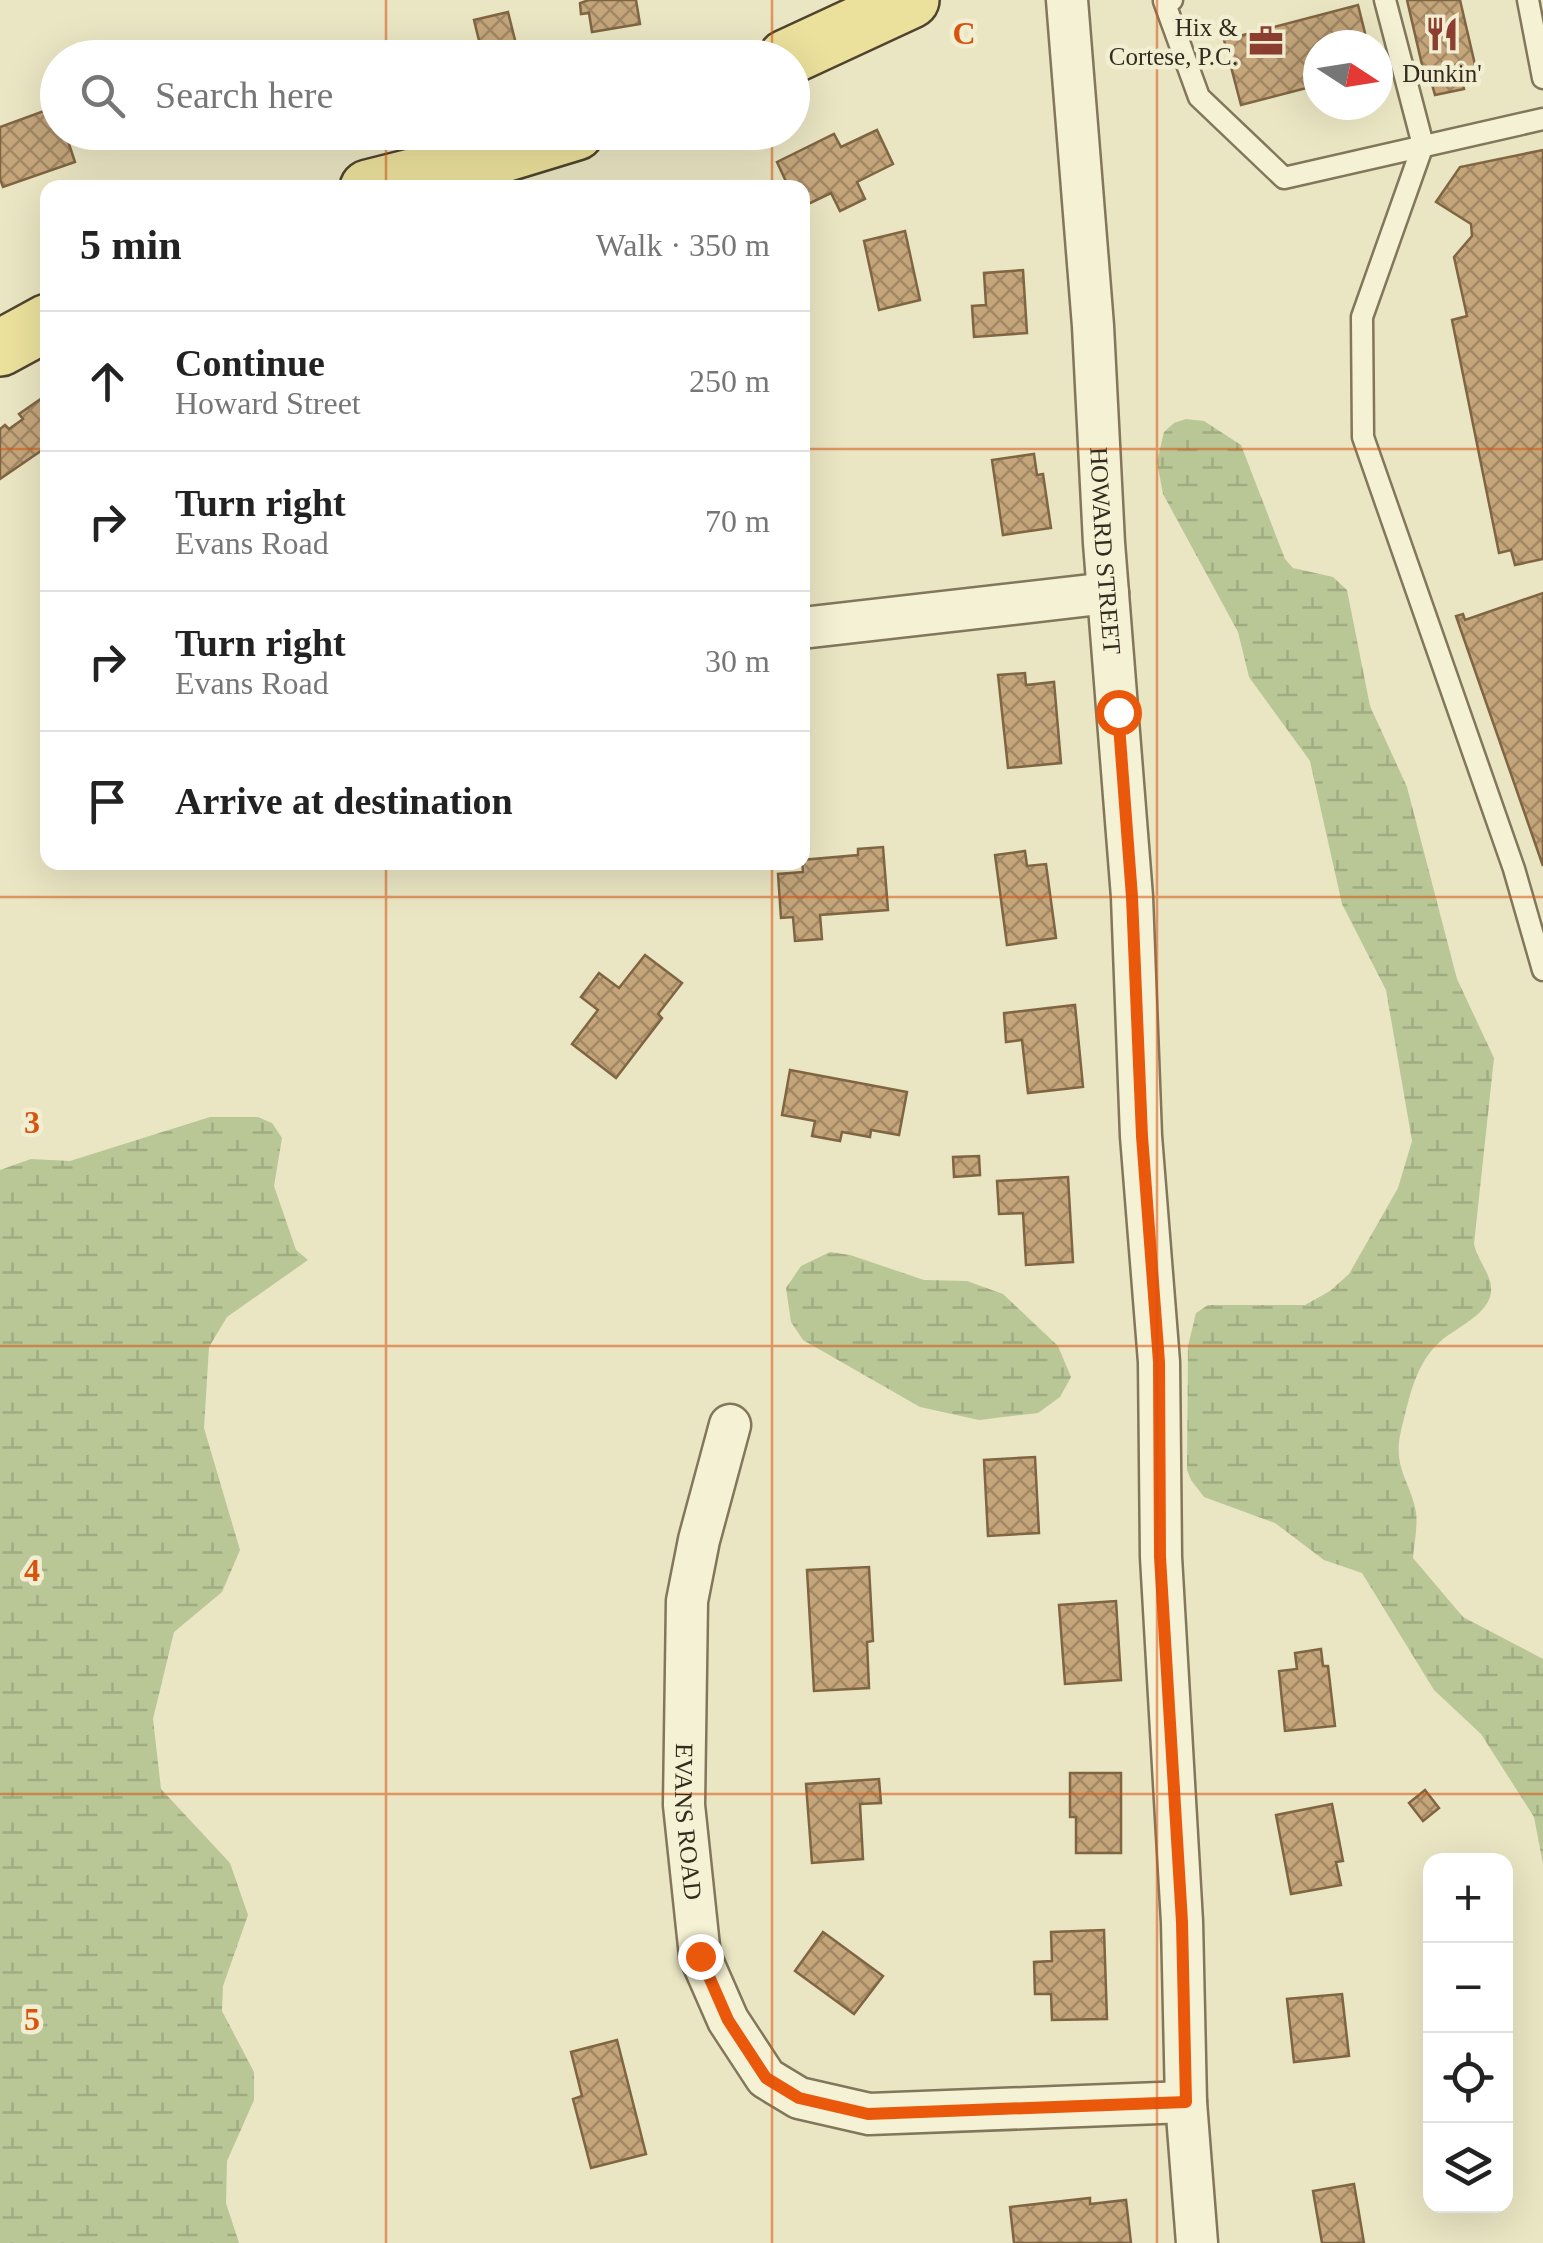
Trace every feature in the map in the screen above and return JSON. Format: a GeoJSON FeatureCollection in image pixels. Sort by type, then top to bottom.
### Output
{"type":"FeatureCollection","features":[{"type":"Feature","properties":{"kind":"main road"},"geometry":{"type":"LineString","coordinates":[[810,47],[911,0]]}},
{"type":"Feature","properties":{"kind":"main road"},"geometry":{"type":"LineString","coordinates":[[401,180],[520,150]]}},
{"type":"Feature","properties":{"kind":"main road"},"geometry":{"type":"LineString","coordinates":[[0,348],[40,326]]}},
{"type":"Feature","properties":{"kind":"street","name":"HOWARD STREET"},"geometry":{"type":"LineString","coordinates":[[1067,0],[1132,897],[1142,1136],[1159,1362],[1160,1557],[1182,1922],[1186,2102],[1197,2243]]}},
{"type":"Feature","properties":{"kind":"street"},"geometry":{"type":"LineString","coordinates":[[810,627],[1108,593]]}},
{"type":"Feature","properties":{"kind":"street","name":"EVANS ROAD"},"geometry":{"type":"LineString","coordinates":[[730,1425],[698,1540],[687,1601],[684,1805],[700,1956],[728,2020],[766,2078],[799,2098],[868,2114],[1186,2102]]}},
{"type":"Feature","properties":{"kind":"lane"},"geometry":{"type":"LineString","coordinates":[[1172,0],[1164,2],[1200,97],[1284,178],[1543,119]]}},
{"type":"Feature","properties":{"kind":"lane"},"geometry":{"type":"LineString","coordinates":[[1384,0],[1423,145],[1362,317],[1363,437],[1514,870],[1543,970]]}},
{"type":"Feature","properties":{"kind":"lane"},"geometry":{"type":"LineString","coordinates":[[1528,0],[1543,78]]}},
{"type":"Feature","properties":{"kind":"green space"},"geometry":{"type":"Polygon","coordinates":[[[1186,419],[1204,421],[1241,445],[1285,559],[1293,568],[1333,577],[1347,590],[1370,706],[1407,787],[1457,979],[1494,1058],[1474,1244],[1490,1282],[1490,1296],[1481,1311],[1441,1341],[1425,1360],[1410,1394],[1399,1455],[1416,1512],[1413,1558],[1463,1617],[1543,1659],[1543,1864],[1534,1817],[1481,1734],[1434,1690],[1362,1573],[1324,1560],[1275,1523],[1204,1497],[1187,1470],[1188,1346],[1196,1313],[1208,1305],[1305,1305],[1330,1291],[1349,1274],[1398,1188],[1412,1141],[1386,990],[1342,904],[1310,761],[1249,677],[1238,632],[1163,494],[1157,462],[1164,432],[1186,419]]]}},
{"type":"Feature","properties":{"kind":"green space"},"geometry":{"type":"Polygon","coordinates":[[[210,1117],[258,1117],[272,1123],[282,1138],[274,1186],[296,1250],[308,1260],[227,1317],[209,1347],[204,1428],[240,1550],[222,1592],[174,1632],[153,1719],[161,1789],[230,1863],[248,1915],[223,1986],[222,2011],[254,2072],[254,2100],[227,2161],[226,2203],[239,2243],[0,2243],[0,1170],[31,1159],[70,1161],[210,1117]]]}},
{"type":"Feature","properties":{"kind":"green space"},"geometry":{"type":"Polygon","coordinates":[[[830,1252],[924,1280],[967,1281],[1003,1294],[1058,1346],[1071,1377],[1060,1397],[1038,1413],[979,1420],[920,1407],[803,1340],[791,1322],[786,1288],[801,1266],[830,1252]]]}},
{"type":"Feature","properties":{"kind":"building"},"geometry":{"type":"Polygon","coordinates":[[[589,0],[636,0],[640,24],[592,32],[589,13],[581,14],[580,3],[589,0]]]}},
{"type":"Feature","properties":{"kind":"building","name":"Dunkin'"},"geometry":{"type":"Polygon","coordinates":[[[1407,0],[1460,0],[1476,69],[1460,72],[1464,89],[1435,95],[1431,81],[1426,82],[1407,0]]]}},
{"type":"Feature","properties":{"kind":"building"},"geometry":{"type":"Polygon","coordinates":[[[1358,5],[1364,30],[1303,30],[1303,89],[1241,105],[1224,40],[1358,5]]]}},
{"type":"Feature","properties":{"kind":"building"},"geometry":{"type":"Polygon","coordinates":[[[508,12],[515,40],[479,40],[474,20],[508,12]]]}},
{"type":"Feature","properties":{"kind":"building"},"geometry":{"type":"Polygon","coordinates":[[[40,112],[40,150],[71,150],[75,162],[3,187],[0,127],[40,112]]]}},
{"type":"Feature","properties":{"kind":"building"},"geometry":{"type":"Polygon","coordinates":[[[877,130],[893,164],[857,182],[865,199],[840,211],[831,193],[810,203],[810,180],[785,180],[777,162],[810,150],[810,146],[834,134],[841,147],[877,130]]]}},
{"type":"Feature","properties":{"kind":"building"},"geometry":{"type":"Polygon","coordinates":[[[1543,150],[1543,559],[1515,565],[1511,550],[1499,553],[1452,320],[1467,316],[1454,257],[1472,236],[1471,224],[1436,202],[1460,167],[1543,150]]]}},
{"type":"Feature","properties":{"kind":"building"},"geometry":{"type":"Polygon","coordinates":[[[905,231],[920,300],[879,310],[864,241],[905,231]]]}},
{"type":"Feature","properties":{"kind":"building"},"geometry":{"type":"Polygon","coordinates":[[[1023,270],[1027,333],[974,337],[972,306],[986,305],[984,273],[1023,270]]]}},
{"type":"Feature","properties":{"kind":"building"},"geometry":{"type":"Polygon","coordinates":[[[40,400],[40,452],[0,479],[0,429],[5,425],[9,429],[23,419],[19,414],[40,400]]]}},
{"type":"Feature","properties":{"kind":"building"},"geometry":{"type":"Polygon","coordinates":[[[1034,454],[1037,475],[1043,474],[1051,528],[1003,535],[992,460],[1034,454]]]}},
{"type":"Feature","properties":{"kind":"building"},"geometry":{"type":"Polygon","coordinates":[[[1543,593],[1543,866],[1456,616],[1463,614],[1465,620],[1543,593]]]}},
{"type":"Feature","properties":{"kind":"building"},"geometry":{"type":"Polygon","coordinates":[[[1025,673],[1026,685],[1054,682],[1061,763],[1008,768],[998,675],[1025,673]]]}},
{"type":"Feature","properties":{"kind":"building"},"geometry":{"type":"Polygon","coordinates":[[[883,847],[888,910],[820,915],[822,939],[795,941],[793,917],[781,918],[778,874],[810,870],[810,859],[858,855],[858,849],[883,847]]]}},
{"type":"Feature","properties":{"kind":"building"},"geometry":{"type":"Polygon","coordinates":[[[1025,851],[1027,866],[1046,864],[1056,938],[1007,945],[995,855],[1025,851]]]}},
{"type":"Feature","properties":{"kind":"building"},"geometry":{"type":"Polygon","coordinates":[[[645,955],[682,983],[658,1014],[662,1018],[616,1078],[572,1044],[598,1010],[581,997],[599,973],[619,988],[645,955]]]}},
{"type":"Feature","properties":{"kind":"building"},"geometry":{"type":"Polygon","coordinates":[[[1075,1005],[1083,1087],[1028,1093],[1022,1040],[1006,1042],[1004,1013],[1075,1005]]]}},
{"type":"Feature","properties":{"kind":"building"},"geometry":{"type":"Polygon","coordinates":[[[790,1070],[907,1092],[899,1135],[871,1130],[870,1137],[842,1132],[840,1141],[812,1136],[815,1121],[782,1115],[790,1070]]]}},
{"type":"Feature","properties":{"kind":"building"},"geometry":{"type":"Polygon","coordinates":[[[979,1156],[980,1175],[954,1177],[953,1157],[979,1156]]]}},
{"type":"Feature","properties":{"kind":"building"},"geometry":{"type":"Polygon","coordinates":[[[1068,1177],[1073,1262],[1026,1265],[1023,1213],[999,1214],[997,1181],[1068,1177]]]}},
{"type":"Feature","properties":{"kind":"building"},"geometry":{"type":"Polygon","coordinates":[[[1035,1457],[1039,1533],[988,1536],[984,1460],[1035,1457]]]}},
{"type":"Feature","properties":{"kind":"building"},"geometry":{"type":"Polygon","coordinates":[[[869,1567],[873,1641],[867,1642],[869,1688],[814,1691],[807,1570],[869,1567]]]}},
{"type":"Feature","properties":{"kind":"building"},"geometry":{"type":"Polygon","coordinates":[[[1116,1601],[1121,1680],[1065,1684],[1059,1605],[1116,1601]]]}},
{"type":"Feature","properties":{"kind":"building"},"geometry":{"type":"Polygon","coordinates":[[[1321,1649],[1323,1666],[1328,1666],[1335,1726],[1285,1731],[1279,1671],[1297,1669],[1295,1653],[1321,1649]]]}},
{"type":"Feature","properties":{"kind":"building"},"geometry":{"type":"Polygon","coordinates":[[[1070,1773],[1121,1773],[1121,1853],[1076,1853],[1076,1817],[1070,1817],[1070,1773]]]}},
{"type":"Feature","properties":{"kind":"building"},"geometry":{"type":"Polygon","coordinates":[[[879,1779],[881,1803],[860,1804],[863,1859],[812,1863],[806,1784],[879,1779]]]}},
{"type":"Feature","properties":{"kind":"building"},"geometry":{"type":"Polygon","coordinates":[[[1425,1790],[1439,1808],[1423,1821],[1409,1803],[1425,1790]]]}},
{"type":"Feature","properties":{"kind":"building"},"geometry":{"type":"Polygon","coordinates":[[[1332,1804],[1343,1861],[1336,1862],[1341,1885],[1291,1894],[1276,1815],[1332,1804]]]}},
{"type":"Feature","properties":{"kind":"building"},"geometry":{"type":"Polygon","coordinates":[[[1104,1930],[1107,2019],[1052,2020],[1051,1994],[1035,1994],[1034,1962],[1052,1961],[1051,1932],[1104,1930]]]}},
{"type":"Feature","properties":{"kind":"building"},"geometry":{"type":"Polygon","coordinates":[[[823,1932],[883,1976],[854,2014],[795,1971],[823,1932]]]}},
{"type":"Feature","properties":{"kind":"building"},"geometry":{"type":"Polygon","coordinates":[[[1342,1994],[1349,2056],[1294,2062],[1287,1999],[1342,1994]]]}},
{"type":"Feature","properties":{"kind":"building"},"geometry":{"type":"Polygon","coordinates":[[[617,2040],[646,2154],[591,2168],[573,2099],[582,2096],[571,2052],[617,2040]]]}},
{"type":"Feature","properties":{"kind":"building"},"geometry":{"type":"Polygon","coordinates":[[[1354,2184],[1364,2243],[1322,2243],[1313,2191],[1354,2184]]]}},
{"type":"Feature","properties":{"kind":"building"},"geometry":{"type":"Polygon","coordinates":[[[1090,2198],[1090,2204],[1126,2200],[1131,2243],[1014,2243],[1010,2207],[1090,2198]]]}},
{"type":"Feature","properties":{"kind":"place","name":"Dunkin'"},"geometry":{"type":"Point","coordinates":[1442,34]}},
{"type":"Feature","properties":{"kind":"place","name":"Hix & Cortese, P.C."},"geometry":{"type":"Point","coordinates":[1266,41]}},
{"type":"Feature","properties":{"kind":"route"},"geometry":{"type":"LineString","coordinates":[[700,1956],[728,2020],[766,2078],[799,2098],[868,2114],[1186,2102],[1182,1922],[1160,1557],[1159,1362],[1118,712]]}}]}
